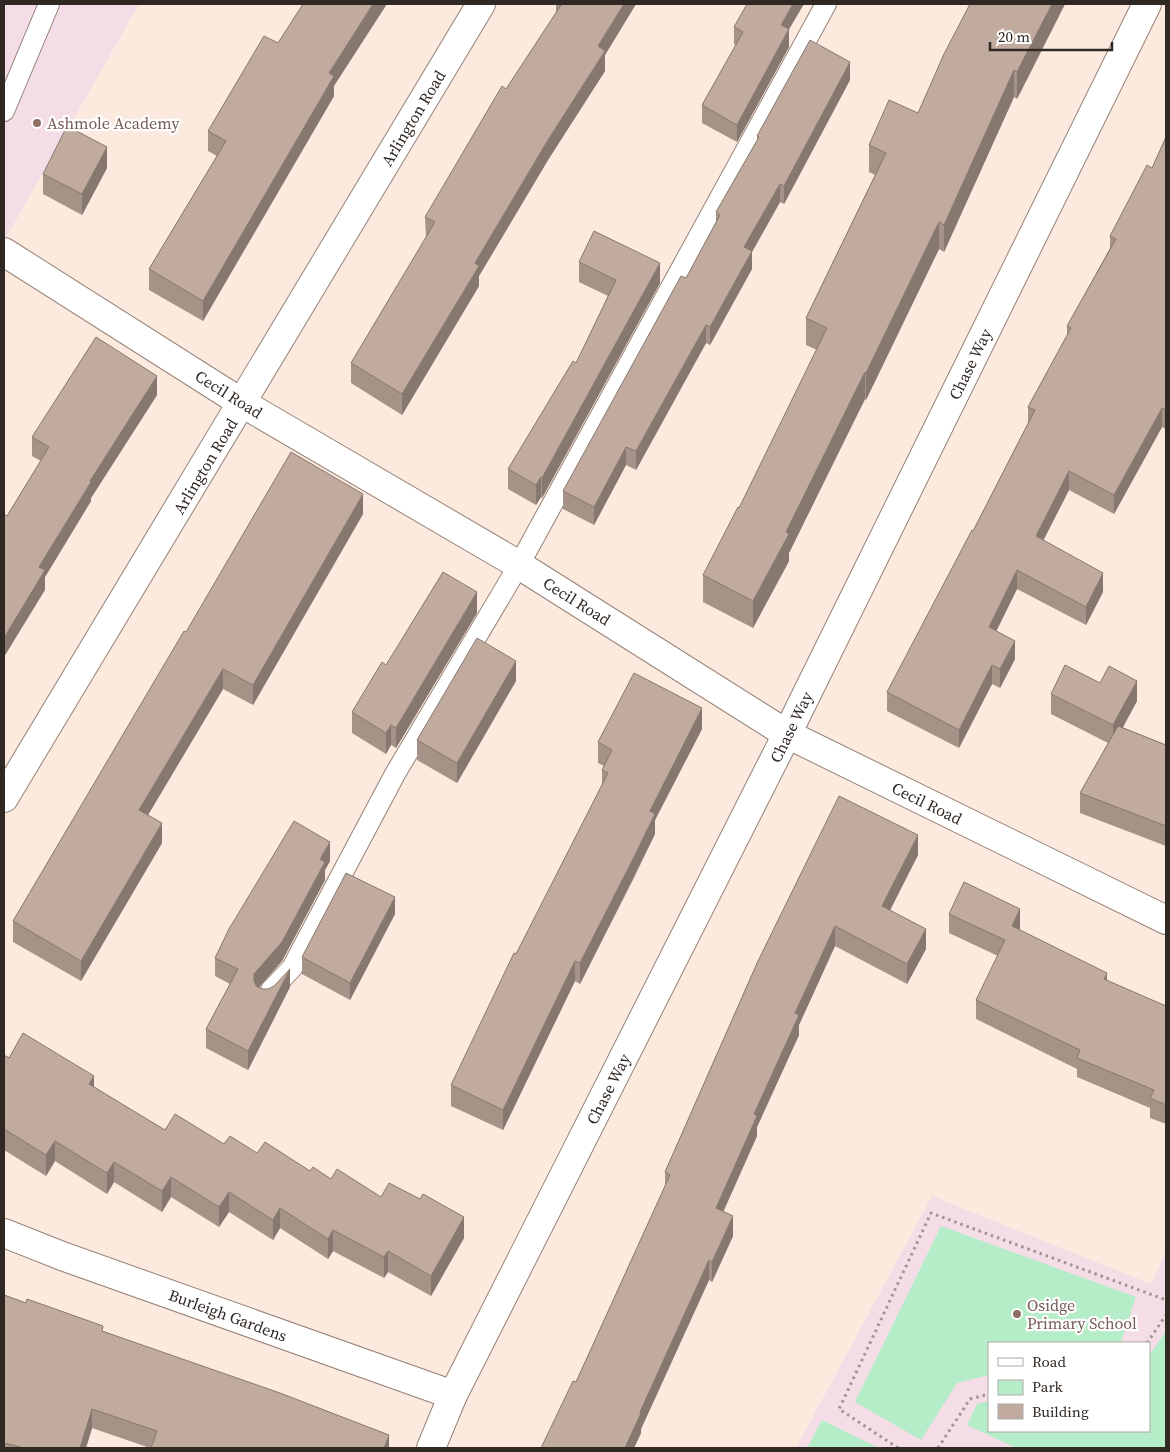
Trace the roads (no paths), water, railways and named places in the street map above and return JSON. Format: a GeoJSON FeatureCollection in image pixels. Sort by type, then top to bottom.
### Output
{"type":"FeatureCollection","features":[{"type":"Feature","properties":{"kind":"street","name":"Arlington Road"},"geometry":{"type":"LineString","coordinates":[[4,798],[481,4]]}},
{"type":"Feature","properties":{"kind":"street","name":"Chase Way"},"geometry":{"type":"LineString","coordinates":[[431,1448],[454,1395],[787,734],[1147,4]]}},
{"type":"Feature","properties":{"kind":"street","name":"Cecil Road"},"geometry":{"type":"LineString","coordinates":[[4,252],[242,403],[519,565],[787,734],[1166,920]]}},
{"type":"Feature","properties":{"kind":"street","name":"Burleigh Gardens"},"geometry":{"type":"LineString","coordinates":[[4,1233],[62,1256],[454,1395]]}},
{"type":"Feature","properties":{"kind":"lane"},"geometry":{"type":"LineString","coordinates":[[4,111],[49,4]]}},
{"type":"Feature","properties":{"kind":"lane"},"geometry":{"type":"LineString","coordinates":[[266,996],[292,968],[395,774],[519,565],[826,4]]}},
{"type":"Feature","properties":{"kind":"place","name":"Ashmole Academy"},"geometry":{"type":"Point","coordinates":[37,123]}},
{"type":"Feature","properties":{"kind":"place","name":"Osidge Primary School"},"geometry":{"type":"Point","coordinates":[1017,1314]}}]}
